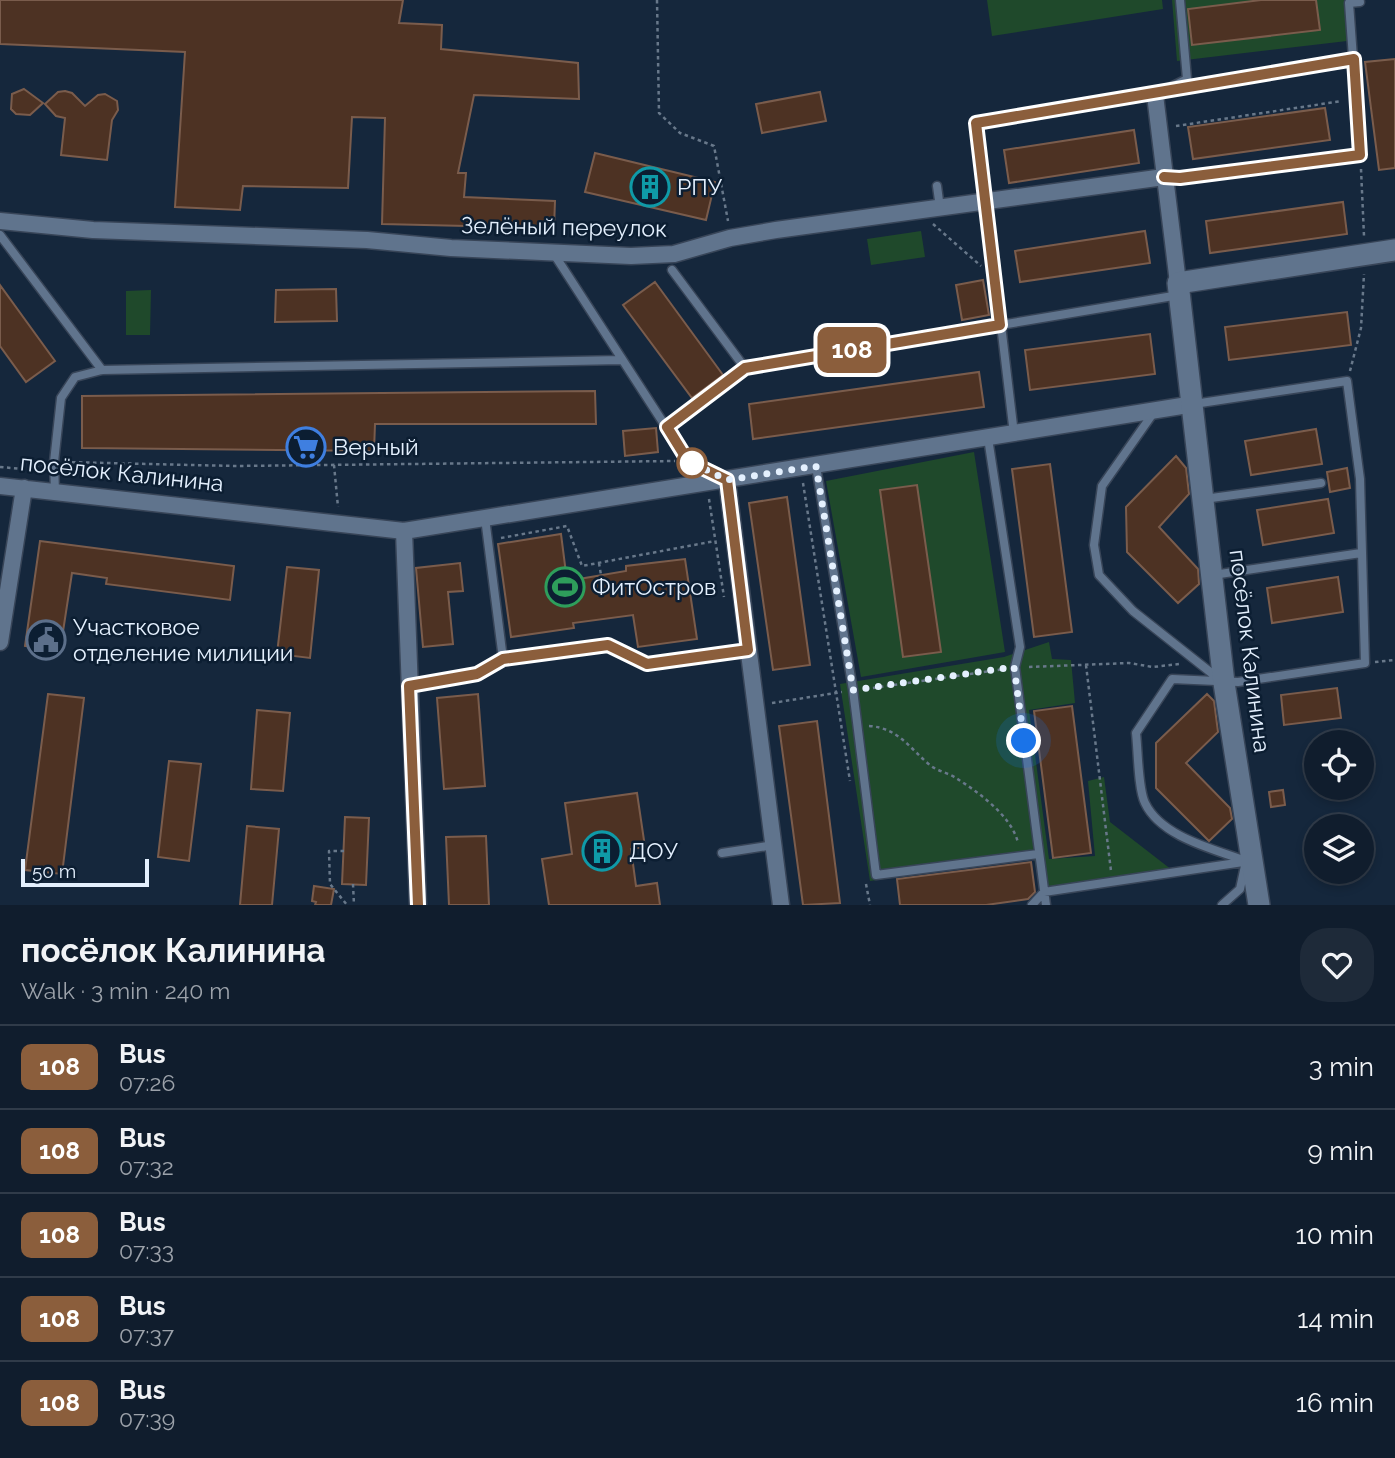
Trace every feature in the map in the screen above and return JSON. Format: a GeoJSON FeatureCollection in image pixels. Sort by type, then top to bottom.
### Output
{"type":"FeatureCollection","features":[{"type":"Feature","properties":{"kind":"street","name":"посёлок Калинина"},"geometry":{"type":"LineString","coordinates":[[1155,95],[1194,404],[1224,683],[1259,905]]}},
{"type":"Feature","properties":{"kind":"street","name":"Зелёный переулок"},"geometry":{"type":"LineString","coordinates":[[0,221],[93,230],[367,240],[554,254],[674,254],[730,238],[1164,177]]}},
{"type":"Feature","properties":{"kind":"street"},"geometry":{"type":"LineString","coordinates":[[1178,289],[1395,250]]}},
{"type":"Feature","properties":{"kind":"street","name":"посёлок Калинина"},"geometry":{"type":"LineString","coordinates":[[0,486],[404,531],[1194,404]]}},
{"type":"Feature","properties":{"kind":"street"},"geometry":{"type":"LineString","coordinates":[[727,480],[781,905]]}},
{"type":"Feature","properties":{"kind":"street"},"geometry":{"type":"LineString","coordinates":[[0,642],[23,488]]}},
{"type":"Feature","properties":{"kind":"street"},"geometry":{"type":"LineString","coordinates":[[404,531],[418,905]]}},
{"type":"Feature","properties":{"kind":"lane"},"geometry":{"type":"LineString","coordinates":[[1155,95],[1187,79],[1180,0]]}},
{"type":"Feature","properties":{"kind":"lane"},"geometry":{"type":"LineString","coordinates":[[1164,177],[1180,178],[1360,155],[1349,3],[1360,2]]}},
{"type":"Feature","properties":{"kind":"lane"},"geometry":{"type":"LineString","coordinates":[[1014,434],[976,123],[1155,95],[1354,59]]}},
{"type":"Feature","properties":{"kind":"lane"},"geometry":{"type":"LineString","coordinates":[[937,186],[940,208]]}},
{"type":"Feature","properties":{"kind":"lane"},"geometry":{"type":"LineString","coordinates":[[0,234],[102,370]]}},
{"type":"Feature","properties":{"kind":"lane"},"geometry":{"type":"LineString","coordinates":[[554,254],[688,461],[727,480]]}},
{"type":"Feature","properties":{"kind":"lane"},"geometry":{"type":"LineString","coordinates":[[672,270],[745,368]]}},
{"type":"Feature","properties":{"kind":"lane"},"geometry":{"type":"LineString","coordinates":[[667,427],[745,368],[1000,325],[1178,289]]}},
{"type":"Feature","properties":{"kind":"lane"},"geometry":{"type":"LineString","coordinates":[[55,492],[54,462],[61,398],[75,377],[102,370],[621,360]]}},
{"type":"Feature","properties":{"kind":"lane"},"geometry":{"type":"LineString","coordinates":[[1194,404],[1347,381],[1360,479],[1365,663],[1224,683],[1209,679],[1172,679],[1136,733],[1144,803],[1166,827],[1194,842],[1250,861]]}},
{"type":"Feature","properties":{"kind":"lane"},"geometry":{"type":"LineString","coordinates":[[1156,410],[1102,486],[1094,545],[1099,575],[1133,611],[1224,683]]}},
{"type":"Feature","properties":{"kind":"lane"},"geometry":{"type":"LineString","coordinates":[[988,438],[1020,647],[1014,667],[1046,905]]}},
{"type":"Feature","properties":{"kind":"lane"},"geometry":{"type":"LineString","coordinates":[[808,467],[853,690],[876,875],[1038,854]]}},
{"type":"Feature","properties":{"kind":"lane"},"geometry":{"type":"LineString","coordinates":[[1204,499],[1321,483]]}},
{"type":"Feature","properties":{"kind":"lane"},"geometry":{"type":"LineString","coordinates":[[485,518],[503,659]]}},
{"type":"Feature","properties":{"kind":"lane"},"geometry":{"type":"LineString","coordinates":[[1213,575],[1362,553]]}},
{"type":"Feature","properties":{"kind":"lane"},"geometry":{"type":"LineString","coordinates":[[409,686],[477,674],[503,659],[608,645],[647,664],[748,650]]}},
{"type":"Feature","properties":{"kind":"lane"},"geometry":{"type":"LineString","coordinates":[[722,853],[774,845]]}},
{"type":"Feature","properties":{"kind":"lane"},"geometry":{"type":"LineString","coordinates":[[1032,905],[1044,892],[1250,861]]}},
{"type":"Feature","properties":{"kind":"lane"},"geometry":{"type":"LineString","coordinates":[[1222,905],[1241,889],[1250,861]]}},
{"type":"Feature","properties":{"kind":"path"},"geometry":{"type":"LineString","coordinates":[[657,0],[659,113],[680,133],[714,146],[730,238]]}},
{"type":"Feature","properties":{"kind":"path"},"geometry":{"type":"LineString","coordinates":[[1159,129],[1357,99]]}},
{"type":"Feature","properties":{"kind":"path"},"geometry":{"type":"LineString","coordinates":[[1347,381],[1361,328],[1365,255],[1360,155]]}},
{"type":"Feature","properties":{"kind":"path"},"geometry":{"type":"LineString","coordinates":[[918,211],[994,277]]}},
{"type":"Feature","properties":{"kind":"path"},"geometry":{"type":"LineString","coordinates":[[0,467],[23,470],[54,462],[334,465],[688,461]]}},
{"type":"Feature","properties":{"kind":"path"},"geometry":{"type":"LineString","coordinates":[[334,465],[340,524]]}},
{"type":"Feature","properties":{"kind":"path"},"geometry":{"type":"LineString","coordinates":[[808,467],[836,693],[852,789]]}},
{"type":"Feature","properties":{"kind":"path"},"geometry":{"type":"LineString","coordinates":[[706,483],[725,602]]}},
{"type":"Feature","properties":{"kind":"path"},"geometry":{"type":"LineString","coordinates":[[488,541],[567,526],[582,566],[715,541]]}},
{"type":"Feature","properties":{"kind":"path"},"geometry":{"type":"LineString","coordinates":[[598,563],[601,575]]}},
{"type":"Feature","properties":{"kind":"path"},"geometry":{"type":"LineString","coordinates":[[1365,663],[1395,660]]}},
{"type":"Feature","properties":{"kind":"path"},"geometry":{"type":"LineString","coordinates":[[755,706],[1014,667],[1129,663],[1153,667],[1200,663]]}},
{"type":"Feature","properties":{"kind":"path"},"geometry":{"type":"LineString","coordinates":[[1086,665],[1112,883]]}},
{"type":"Feature","properties":{"kind":"path"},"geometry":{"type":"LineString","coordinates":[[841,725],[874,726],[902,736],[934,768],[955,777],[1010,824],[1016,832],[1021,857]]}},
{"type":"Feature","properties":{"kind":"path"},"geometry":{"type":"LineString","coordinates":[[344,850],[329,851],[330,884],[346,905]]}},
{"type":"Feature","properties":{"kind":"path"},"geometry":{"type":"LineString","coordinates":[[866,879],[870,905]]}},
{"type":"Feature","properties":{"kind":"path"},"geometry":{"type":"LineString","coordinates":[[353,884],[354,905]]}},
{"type":"Feature","properties":{"kind":"green space"},"geometry":{"type":"Polygon","coordinates":[[[987,0],[1162,0],[1163,9],[992,36],[987,0]]]}},
{"type":"Feature","properties":{"kind":"green space"},"geometry":{"type":"Polygon","coordinates":[[[1172,0],[1344,0],[1347,41],[1177,61],[1172,0]]]}},
{"type":"Feature","properties":{"kind":"green space"},"geometry":{"type":"Polygon","coordinates":[[[921,231],[925,257],[871,265],[867,239],[921,231]]]}},
{"type":"Feature","properties":{"kind":"green space"},"geometry":{"type":"Polygon","coordinates":[[[151,290],[150,335],[126,335],[126,291],[151,290]]]}},
{"type":"Feature","properties":{"kind":"green space"},"geometry":{"type":"Polygon","coordinates":[[[974,452],[1005,652],[861,677],[826,481],[974,452]],[[917,485],[880,490],[904,657],[941,652],[917,485]]]}},
{"type":"Feature","properties":{"kind":"green space"},"geometry":{"type":"Polygon","coordinates":[[[1049,642],[1052,659],[1071,660],[1075,703],[1029,710],[1049,859],[1095,856],[1088,781],[1104,777],[1110,822],[1172,870],[1040,889],[1034,858],[870,881],[840,684],[1004,657],[1049,642]]]}},
{"type":"Feature","properties":{"kind":"building"},"geometry":{"type":"Polygon","coordinates":[[[0,0],[403,0],[399,23],[442,25],[441,49],[578,63],[579,99],[474,95],[458,173],[466,173],[464,197],[555,201],[554,228],[382,224],[385,118],[352,117],[348,188],[243,186],[240,210],[175,207],[185,52],[0,44],[0,0]]]}},
{"type":"Feature","properties":{"kind":"building"},"geometry":{"type":"Polygon","coordinates":[[[1261,0],[1316,0],[1320,30],[1192,45],[1188,9],[1261,0]]]}},
{"type":"Feature","properties":{"kind":"building"},"geometry":{"type":"Polygon","coordinates":[[[1395,59],[1395,168],[1379,170],[1365,62],[1395,59]]]}},
{"type":"Feature","properties":{"kind":"building"},"geometry":{"type":"Polygon","coordinates":[[[24,89],[43,103],[30,115],[16,114],[11,109],[12,94],[24,89]]]}},
{"type":"Feature","properties":{"kind":"building"},"geometry":{"type":"Polygon","coordinates":[[[58,92],[72,93],[85,106],[98,95],[105,94],[117,101],[118,110],[112,120],[107,160],[61,155],[65,118],[56,116],[45,104],[58,92]]]}},
{"type":"Feature","properties":{"kind":"building"},"geometry":{"type":"Polygon","coordinates":[[[820,92],[826,121],[762,133],[756,104],[820,92]]]}},
{"type":"Feature","properties":{"kind":"building"},"geometry":{"type":"Polygon","coordinates":[[[1325,108],[1330,140],[1193,159],[1188,127],[1325,108]]]}},
{"type":"Feature","properties":{"kind":"building"},"geometry":{"type":"Polygon","coordinates":[[[1134,130],[1139,163],[1009,183],[1004,150],[1134,130]]]}},
{"type":"Feature","properties":{"kind":"building","name":"РПУ"},"geometry":{"type":"Polygon","coordinates":[[[595,153],[715,182],[706,220],[585,192],[595,153]]]}},
{"type":"Feature","properties":{"kind":"building"},"geometry":{"type":"Polygon","coordinates":[[[1343,202],[1347,234],[1210,253],[1206,221],[1343,202]]]}},
{"type":"Feature","properties":{"kind":"building"},"geometry":{"type":"Polygon","coordinates":[[[1145,231],[1150,263],[1020,282],[1015,251],[1145,231]]]}},
{"type":"Feature","properties":{"kind":"building"},"geometry":{"type":"Polygon","coordinates":[[[983,280],[989,315],[962,320],[956,285],[983,280]]]}},
{"type":"Feature","properties":{"kind":"building"},"geometry":{"type":"Polygon","coordinates":[[[655,282],[723,375],[692,398],[623,305],[655,282]]]}},
{"type":"Feature","properties":{"kind":"building"},"geometry":{"type":"Polygon","coordinates":[[[0,285],[55,361],[26,382],[0,346],[0,285]]]}},
{"type":"Feature","properties":{"kind":"building"},"geometry":{"type":"Polygon","coordinates":[[[336,289],[337,321],[275,322],[276,290],[336,289]]]}},
{"type":"Feature","properties":{"kind":"building"},"geometry":{"type":"Polygon","coordinates":[[[1347,312],[1351,345],[1229,360],[1225,327],[1347,312]]]}},
{"type":"Feature","properties":{"kind":"building"},"geometry":{"type":"Polygon","coordinates":[[[1150,334],[1155,374],[1030,390],[1025,350],[1150,334]]]}},
{"type":"Feature","properties":{"kind":"building"},"geometry":{"type":"Polygon","coordinates":[[[979,372],[984,407],[753,439],[749,404],[979,372]]]}},
{"type":"Feature","properties":{"kind":"building"},"geometry":{"type":"Polygon","coordinates":[[[595,391],[596,424],[375,424],[374,451],[82,448],[82,396],[595,391]]]}},
{"type":"Feature","properties":{"kind":"building"},"geometry":{"type":"Polygon","coordinates":[[[656,428],[658,452],[625,456],[623,431],[656,428]]]}},
{"type":"Feature","properties":{"kind":"building"},"geometry":{"type":"Polygon","coordinates":[[[1316,429],[1322,464],[1251,475],[1245,441],[1316,429]]]}},
{"type":"Feature","properties":{"kind":"building"},"geometry":{"type":"Polygon","coordinates":[[[1176,456],[1186,468],[1189,494],[1159,527],[1198,569],[1199,584],[1178,603],[1127,552],[1126,507],[1176,456]]]}},
{"type":"Feature","properties":{"kind":"building"},"geometry":{"type":"Polygon","coordinates":[[[1050,464],[1072,632],[1034,637],[1012,469],[1050,464]]]}},
{"type":"Feature","properties":{"kind":"building"},"geometry":{"type":"Polygon","coordinates":[[[1347,468],[1350,488],[1330,492],[1327,472],[1347,468]]]}},
{"type":"Feature","properties":{"kind":"building"},"geometry":{"type":"Polygon","coordinates":[[[917,485],[941,652],[903,657],[880,490],[917,485]]]}},
{"type":"Feature","properties":{"kind":"building"},"geometry":{"type":"Polygon","coordinates":[[[787,497],[810,665],[773,670],[749,503],[787,497]]]}},
{"type":"Feature","properties":{"kind":"building"},"geometry":{"type":"Polygon","coordinates":[[[1328,499],[1334,533],[1263,545],[1257,510],[1328,499]]]}},
{"type":"Feature","properties":{"kind":"building"},"geometry":{"type":"Polygon","coordinates":[[[561,534],[567,581],[626,571],[626,566],[685,559],[697,639],[638,647],[633,615],[573,623],[574,628],[511,637],[498,544],[561,534]]]}},
{"type":"Feature","properties":{"kind":"building"},"geometry":{"type":"Polygon","coordinates":[[[40,541],[234,566],[230,600],[106,584],[107,578],[72,573],[60,651],[25,646],[40,541]]]}},
{"type":"Feature","properties":{"kind":"building"},"geometry":{"type":"Polygon","coordinates":[[[460,563],[463,591],[448,592],[453,644],[423,647],[416,568],[460,563]]]}},
{"type":"Feature","properties":{"kind":"building"},"geometry":{"type":"Polygon","coordinates":[[[287,567],[319,570],[310,658],[277,654],[287,567]]]}},
{"type":"Feature","properties":{"kind":"building"},"geometry":{"type":"Polygon","coordinates":[[[1338,577],[1343,612],[1272,623],[1267,588],[1338,577]]]}},
{"type":"Feature","properties":{"kind":"building"},"geometry":{"type":"Polygon","coordinates":[[[1337,688],[1341,718],[1284,725],[1281,695],[1337,688]]]}},
{"type":"Feature","properties":{"kind":"building"},"geometry":{"type":"Polygon","coordinates":[[[48,694],[84,698],[62,874],[25,870],[48,694]]]}},
{"type":"Feature","properties":{"kind":"building"},"geometry":{"type":"Polygon","coordinates":[[[478,694],[485,786],[444,789],[437,698],[478,694]]]}},
{"type":"Feature","properties":{"kind":"building"},"geometry":{"type":"Polygon","coordinates":[[[1207,694],[1214,701],[1218,732],[1186,763],[1230,808],[1232,819],[1209,841],[1156,788],[1156,743],[1207,694]]]}},
{"type":"Feature","properties":{"kind":"building"},"geometry":{"type":"Polygon","coordinates":[[[1072,706],[1091,853],[1053,858],[1034,711],[1072,706]]]}},
{"type":"Feature","properties":{"kind":"building"},"geometry":{"type":"Polygon","coordinates":[[[257,710],[290,713],[283,791],[251,789],[257,710]]]}},
{"type":"Feature","properties":{"kind":"building"},"geometry":{"type":"Polygon","coordinates":[[[817,721],[840,903],[803,905],[779,726],[817,721]]]}},
{"type":"Feature","properties":{"kind":"building"},"geometry":{"type":"Polygon","coordinates":[[[169,761],[201,764],[189,861],[158,857],[169,761]]]}},
{"type":"Feature","properties":{"kind":"building"},"geometry":{"type":"Polygon","coordinates":[[[1283,790],[1285,805],[1271,807],[1269,792],[1283,790]]]}},
{"type":"Feature","properties":{"kind":"building","name":"ДОУ"},"geometry":{"type":"Polygon","coordinates":[[[637,793],[645,847],[631,849],[636,886],[657,883],[660,905],[549,905],[542,859],[572,854],[565,803],[637,793]]]}},
{"type":"Feature","properties":{"kind":"building"},"geometry":{"type":"Polygon","coordinates":[[[345,817],[369,818],[366,885],[342,884],[345,817]]]}},
{"type":"Feature","properties":{"kind":"building"},"geometry":{"type":"Polygon","coordinates":[[[247,826],[279,829],[272,905],[240,905],[247,826]]]}},
{"type":"Feature","properties":{"kind":"building"},"geometry":{"type":"Polygon","coordinates":[[[486,836],[489,905],[449,905],[446,837],[486,836]]]}},
{"type":"Feature","properties":{"kind":"building"},"geometry":{"type":"Polygon","coordinates":[[[1031,862],[1035,892],[1028,899],[986,905],[900,905],[897,879],[1031,862]]]}},
{"type":"Feature","properties":{"kind":"building"},"geometry":{"type":"Polygon","coordinates":[[[314,886],[334,889],[331,905],[315,905],[316,902],[312,901],[314,886]]]}},
{"type":"Feature","properties":{"kind":"bus line","name":"108"},"geometry":{"type":"LineString","coordinates":[[418,905],[409,686],[477,674],[503,659],[608,645],[647,664],[748,650],[727,480],[688,461],[667,427],[745,368],[1000,325],[976,123],[1155,95],[1354,59],[1360,155],[1180,178],[1164,177]]}},
{"type":"Feature","properties":{"kind":"place","name":"РПУ"},"geometry":{"type":"Point","coordinates":[650,187]}},
{"type":"Feature","properties":{"kind":"place","name":"Верный"},"geometry":{"type":"Point","coordinates":[306,447]}},
{"type":"Feature","properties":{"kind":"place","name":"ФитОстров"},"geometry":{"type":"Point","coordinates":[565,587]}},
{"type":"Feature","properties":{"kind":"place","name":"Участковое отделение милиции"},"geometry":{"type":"Point","coordinates":[46,640]}},
{"type":"Feature","properties":{"kind":"place","name":"ДОУ"},"geometry":{"type":"Point","coordinates":[602,851]}},
{"type":"Feature","properties":{"kind":"route"},"geometry":{"type":"LineString","coordinates":[[692,463],[688,461],[727,480],[816,466],[853,690],[1014,667],[1024,741]]}}]}
